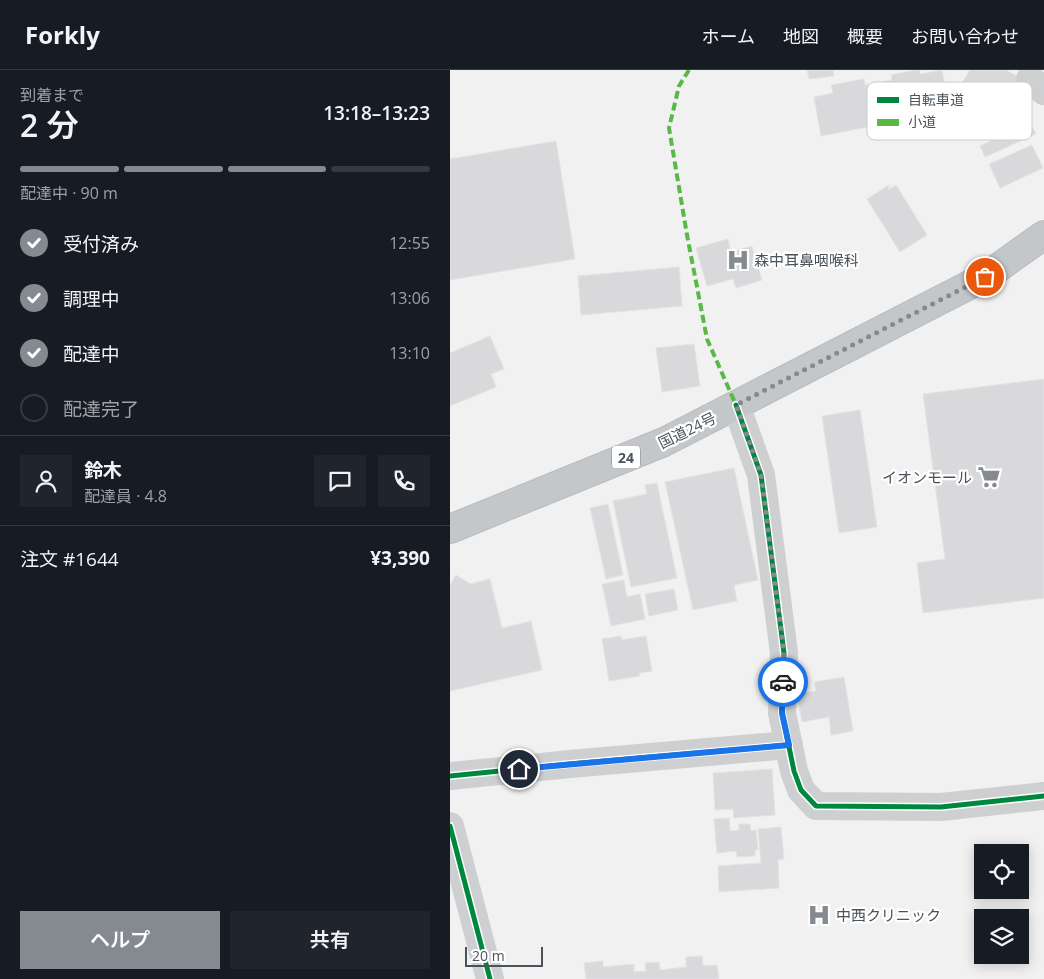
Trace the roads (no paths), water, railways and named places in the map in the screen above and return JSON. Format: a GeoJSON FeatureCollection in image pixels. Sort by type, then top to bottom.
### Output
{"type":"FeatureCollection","features":[{"type":"Feature","properties":{"kind":"highway","name":"国道24号"},"geometry":{"type":"LineString","coordinates":[[450,529],[664,442],[985,277],[1044,235]]}},
{"type":"Feature","properties":{"kind":"street"},"geometry":{"type":"LineString","coordinates":[[736,405],[761,474],[784,653],[782,713],[794,771],[801,790],[816,806],[941,807],[1044,796]]}},
{"type":"Feature","properties":{"kind":"street"},"geometry":{"type":"LineString","coordinates":[[450,776],[789,745]]}},
{"type":"Feature","properties":{"kind":"street"},"geometry":{"type":"LineString","coordinates":[[450,826],[490,979]]}},
{"type":"Feature","properties":{"kind":"place","name":"森中耳鼻咽喉科"},"geometry":{"type":"Point","coordinates":[738,260]}},
{"type":"Feature","properties":{"kind":"place","name":"イオンモール"},"geometry":{"type":"Point","coordinates":[989,477]}},
{"type":"Feature","properties":{"kind":"place","name":"中西クリニック"},"geometry":{"type":"Point","coordinates":[819,915]}}]}
